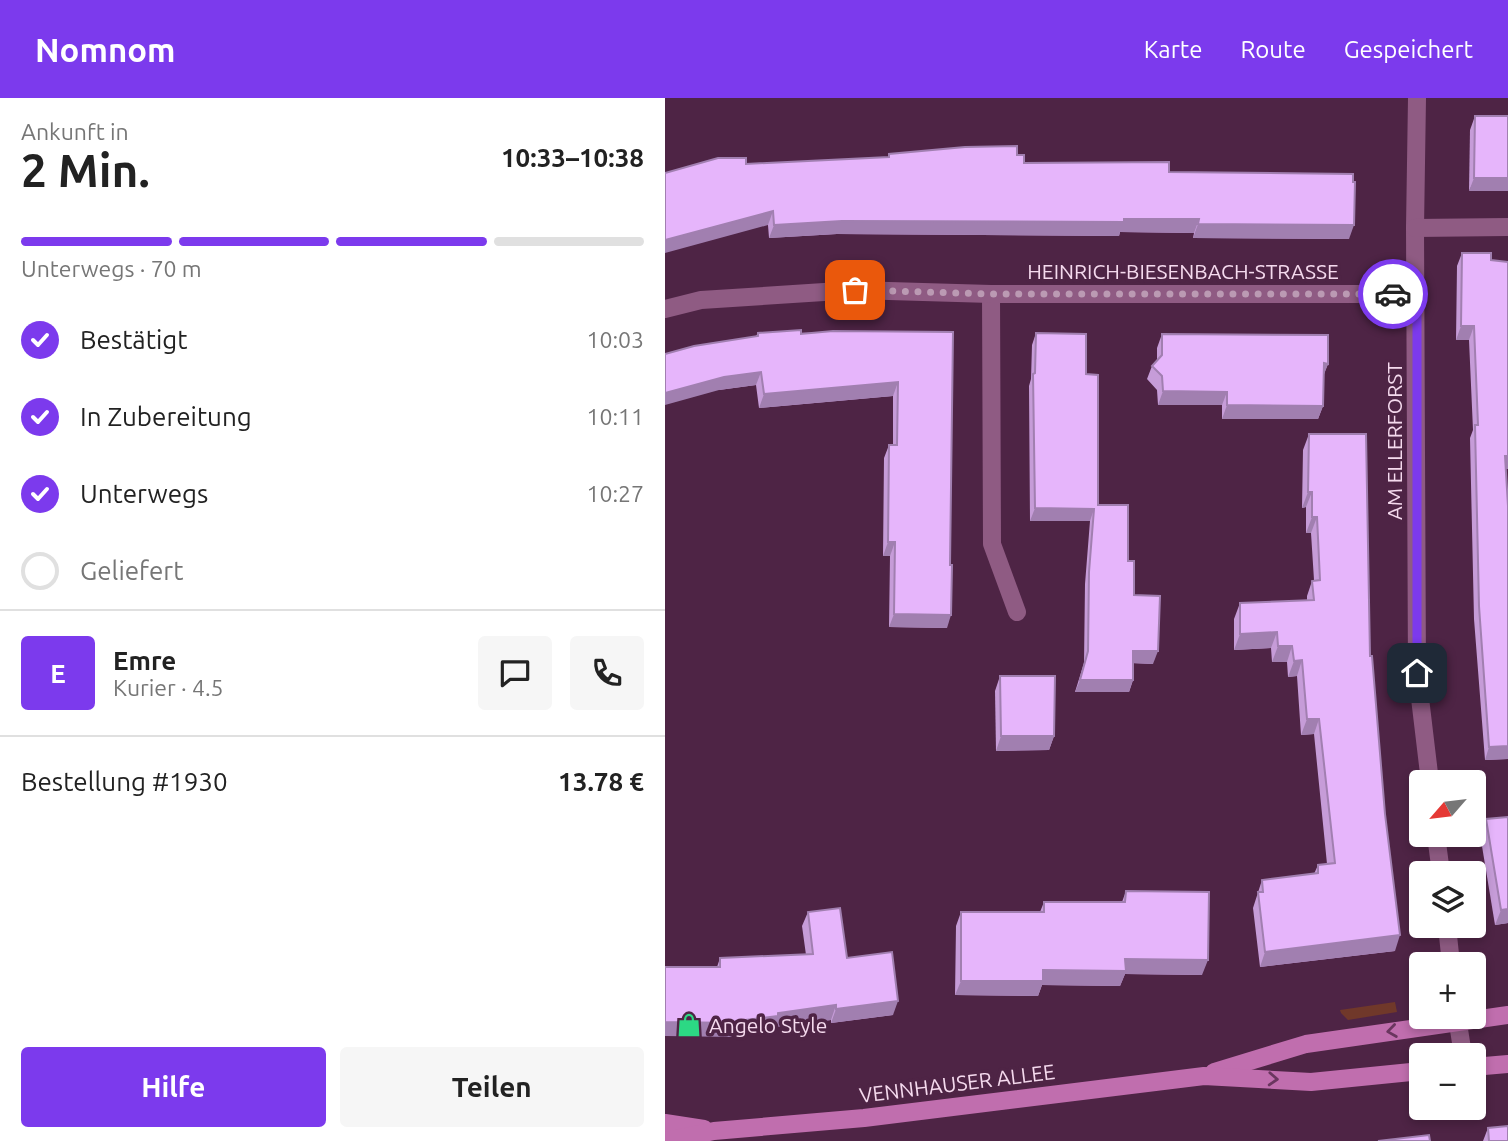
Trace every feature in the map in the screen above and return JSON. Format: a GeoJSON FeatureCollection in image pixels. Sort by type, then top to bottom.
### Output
{"type":"FeatureCollection","features":[{"type":"Feature","properties":{"kind":"main road","name":"VENNHAUSER ALLEE"},"geometry":{"type":"LineString","coordinates":[[1486,1017],[1508,1015]]}},
{"type":"Feature","properties":{"kind":"main road","name":"VENNHAUSER ALLEE"},"geometry":{"type":"LineString","coordinates":[[1204,1076],[1306,1044],[1409,1027]]}},
{"type":"Feature","properties":{"kind":"main road"},"geometry":{"type":"LineString","coordinates":[[1486,1066],[1508,1064]]}},
{"type":"Feature","properties":{"kind":"main road","name":"VENNHAUSER ALLEE"},"geometry":{"type":"LineString","coordinates":[[666,1141],[714,1131],[883,1115],[1204,1076],[1311,1082],[1409,1072]]}},
{"type":"Feature","properties":{"kind":"main road","name":"VENNHAUSER ALLEE"},"geometry":{"type":"LineString","coordinates":[[665,1123],[714,1131]]}},
{"type":"Feature","properties":{"kind":"street","name":"AM ELLERFORST"},"geometry":{"type":"LineString","coordinates":[[1417,98],[1417,673],[1429,770]]}},
{"type":"Feature","properties":{"kind":"street"},"geometry":{"type":"LineString","coordinates":[[1415,228],[1508,227]]}},
{"type":"Feature","properties":{"kind":"street","name":"HEINRICH-BIESENBACH-STRASSE"},"geometry":{"type":"LineString","coordinates":[[665,309],[701,300],[855,290],[991,294],[1417,294]]}},
{"type":"Feature","properties":{"kind":"street"},"geometry":{"type":"LineString","coordinates":[[991,294],[992,544],[1017,612]]}},
{"type":"Feature","properties":{"kind":"shaded area"},"geometry":{"type":"Polygon","coordinates":[[[1395,1002],[1397,1012],[1348,1020],[1340,1010],[1395,1002]]]}},
{"type":"Feature","properties":{"kind":"building"},"geometry":{"type":"Polygon","coordinates":[[[1475,116],[1508,116],[1508,178],[1474,178],[1475,116]]]}},
{"type":"Feature","properties":{"kind":"building"},"geometry":{"type":"Polygon","coordinates":[[[1017,146],[1017,155],[1024,155],[1024,163],[1169,162],[1169,172],[1353,174],[1354,225],[1198,224],[1199,219],[1124,219],[1124,222],[842,221],[774,225],[773,211],[665,240],[665,173],[718,158],[746,158],[746,164],[889,157],[889,154],[965,147],[1017,146]]]}},
{"type":"Feature","properties":{"kind":"building"},"geometry":{"type":"Polygon","coordinates":[[[1462,253],[1491,253],[1491,260],[1508,262],[1508,456],[1505,456],[1508,506],[1508,746],[1489,747],[1479,606],[1475,425],[1478,425],[1474,326],[1461,326],[1462,253]]]}},
{"type":"Feature","properties":{"kind":"building"},"geometry":{"type":"Polygon","coordinates":[[[801,330],[801,334],[833,331],[953,332],[951,615],[894,614],[895,542],[888,542],[889,445],[897,445],[898,382],[764,394],[761,372],[724,377],[665,393],[665,354],[694,346],[758,336],[758,333],[801,330]]]}},
{"type":"Feature","properties":{"kind":"building"},"geometry":{"type":"Polygon","coordinates":[[[1036,333],[1086,334],[1086,374],[1098,375],[1098,505],[1128,505],[1128,561],[1134,561],[1134,595],[1160,596],[1158,651],[1133,651],[1133,680],[1080,680],[1088,651],[1089,572],[1094,509],[1035,508],[1033,374],[1036,333]]]}},
{"type":"Feature","properties":{"kind":"building"},"geometry":{"type":"Polygon","coordinates":[[[1162,334],[1328,335],[1323,406],[1227,405],[1227,392],[1163,391],[1162,376],[1152,366],[1162,355],[1162,334]]]}},
{"type":"Feature","properties":{"kind":"building"},"geometry":{"type":"Polygon","coordinates":[[[1309,434],[1366,434],[1370,656],[1400,935],[1265,952],[1258,892],[1263,892],[1262,880],[1318,873],[1318,865],[1335,863],[1319,719],[1307,719],[1302,660],[1294,661],[1292,646],[1278,646],[1277,632],[1240,634],[1240,603],[1314,600],[1312,581],[1320,580],[1317,517],[1312,517],[1312,492],[1308,492],[1309,434]]]}},
{"type":"Feature","properties":{"kind":"building"},"geometry":{"type":"Polygon","coordinates":[[[1000,676],[1055,676],[1054,736],[1001,736],[1000,676]]]}},
{"type":"Feature","properties":{"kind":"building"},"geometry":{"type":"Polygon","coordinates":[[[1508,817],[1508,909],[1501,910],[1486,819],[1508,817]]]}},
{"type":"Feature","properties":{"kind":"building"},"geometry":{"type":"Polygon","coordinates":[[[1126,891],[1209,892],[1208,960],[1125,959],[1126,971],[1043,970],[1043,981],[961,981],[961,912],[1044,912],[1044,902],[1125,902],[1126,891]]]}},
{"type":"Feature","properties":{"kind":"building"},"geometry":{"type":"Polygon","coordinates":[[[840,908],[847,958],[892,952],[898,1001],[836,1009],[836,1005],[778,1013],[778,1016],[736,1021],[737,1023],[665,1022],[665,967],[720,967],[720,958],[813,954],[808,912],[840,908]]]}},
{"type":"Feature","properties":{"kind":"building"},"geometry":{"type":"Polygon","coordinates":[[[1508,1126],[1508,1141],[1489,1141],[1488,1128],[1508,1126]]]}},
{"type":"Feature","properties":{"kind":"building"},"geometry":{"type":"Polygon","coordinates":[[[1429,1135],[1430,1141],[1378,1141],[1429,1135]]]}},
{"type":"Feature","properties":{"kind":"way so far"},"geometry":{"type":"LineString","coordinates":[[855,290],[991,294],[1393,294]]}},
{"type":"Feature","properties":{"kind":"place","name":"Angelo Style"},"geometry":{"type":"Point","coordinates":[689,1025]}},
{"type":"Feature","properties":{"kind":"route"},"geometry":{"type":"LineString","coordinates":[[1393,294],[1417,294],[1417,673]]}}]}
